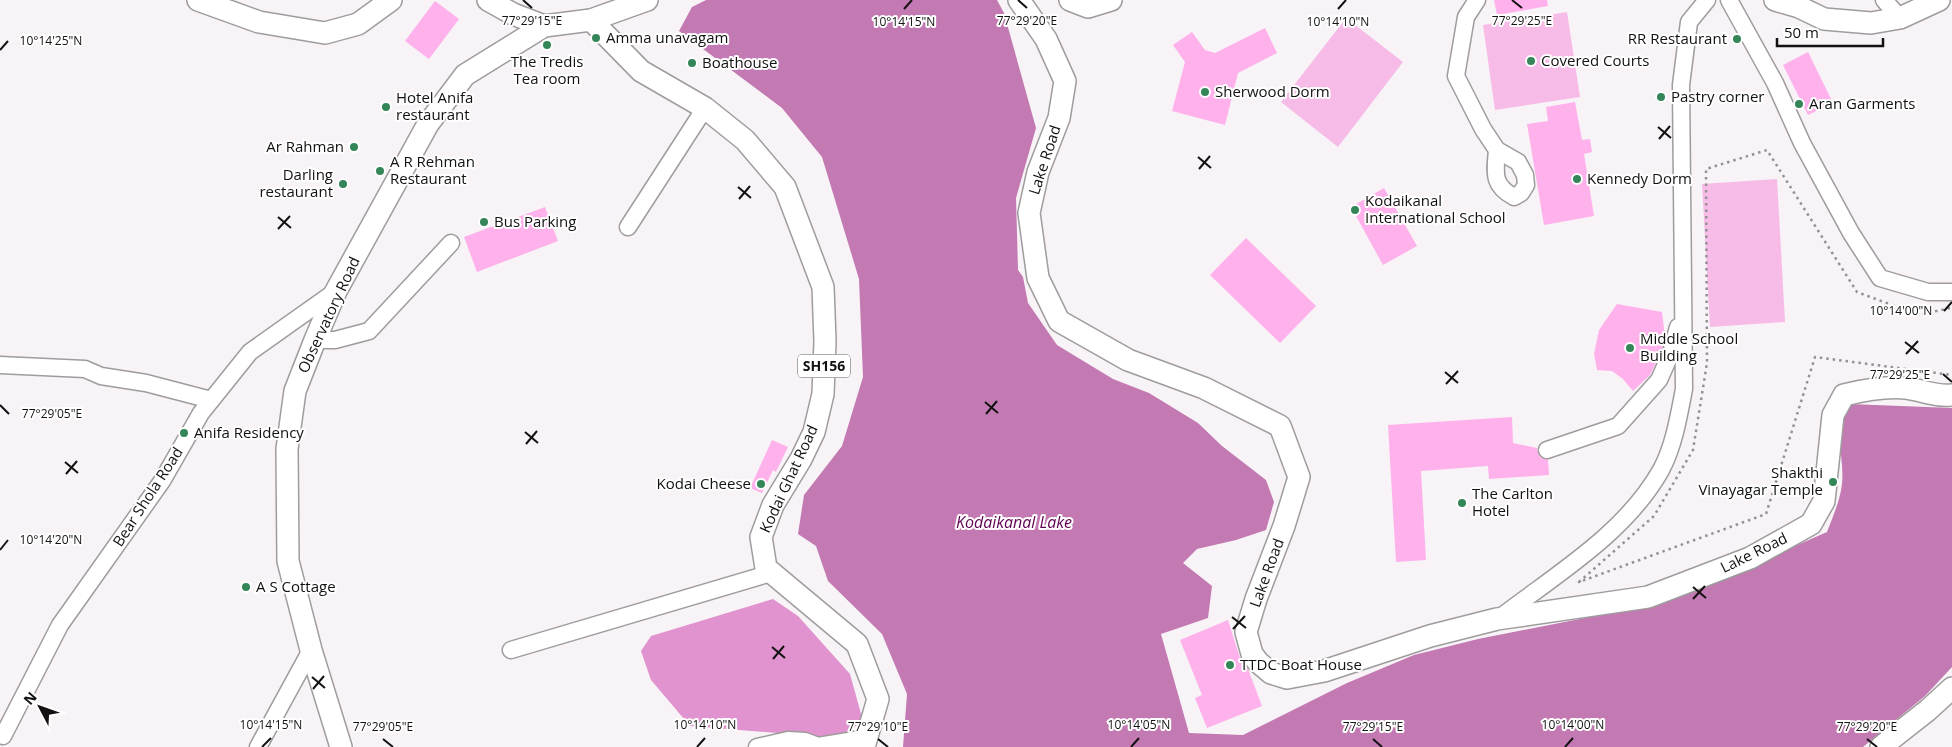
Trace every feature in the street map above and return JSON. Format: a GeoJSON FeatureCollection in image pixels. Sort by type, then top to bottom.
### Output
{"type":"FeatureCollection","features":[{"type":"Feature","properties":{"kind":"main road"},"geometry":{"type":"LineString","coordinates":[[198,0],[259,22],[325,33],[358,24],[391,0]]}},
{"type":"Feature","properties":{"kind":"main road"},"geometry":{"type":"LineString","coordinates":[[488,0],[513,14],[544,26]]}},
{"type":"Feature","properties":{"kind":"main road","name":"Observatory Road"},"geometry":{"type":"LineString","coordinates":[[341,747],[311,650],[288,560],[287,449],[295,391],[315,340],[336,291],[428,124],[465,75],[544,26],[591,20],[647,0]]}},
{"type":"Feature","properties":{"kind":"main road","name":"Lake Road"},"geometry":{"type":"LineString","coordinates":[[1019,0],[1046,39],[1064,81],[1059,118],[1038,172],[1029,213],[1038,278],[1059,321],[1128,360],[1204,388],[1280,426],[1299,477],[1284,526],[1256,599],[1246,632],[1252,654],[1258,662],[1278,677],[1296,678],[1430,636],[1497,619],[1648,597],[1750,558],[1811,524],[1824,501],[1833,415],[1844,395],[1867,389],[1905,388],[1942,396],[1952,395]]}},
{"type":"Feature","properties":{"kind":"main road"},"geometry":{"type":"LineString","coordinates":[[1070,0],[1088,7],[1111,0]]}},
{"type":"Feature","properties":{"kind":"main road"},"geometry":{"type":"LineString","coordinates":[[1775,0],[1799,7],[1824,19],[1871,23],[1900,18],[1939,0]]}},
{"type":"Feature","properties":{"kind":"main road","name":"Kodai Ghat Road"},"geometry":{"type":"LineString","coordinates":[[591,20],[641,71],[706,108],[745,140],[785,188],[823,287],[825,341],[823,394],[814,432],[801,459],[773,505],[761,537],[766,568],[771,573]]}},
{"type":"Feature","properties":{"kind":"main road"},"geometry":{"type":"LineString","coordinates":[[771,573],[858,644],[878,699],[865,743]]}},
{"type":"Feature","properties":{"kind":"main road"},"geometry":{"type":"LineString","coordinates":[[1881,747],[1928,710],[1952,688]]}},
{"type":"Feature","properties":{"kind":"street"},"geometry":{"type":"LineString","coordinates":[[1477,0],[1466,17],[1456,76],[1483,129],[1497,150]]}},
{"type":"Feature","properties":{"kind":"street"},"geometry":{"type":"LineString","coordinates":[[1497,619],[1630,514],[1661,469],[1676,427],[1684,389],[1681,84],[1689,22],[1707,0]]}},
{"type":"Feature","properties":{"kind":"street"},"geometry":{"type":"LineString","coordinates":[[1729,0],[1775,83],[1802,143],[1851,233],[1880,278],[1928,292],[1952,292]]}},
{"type":"Feature","properties":{"kind":"street"},"geometry":{"type":"LineString","coordinates":[[1884,0],[1900,18]]}},
{"type":"Feature","properties":{"kind":"street"},"geometry":{"type":"LineString","coordinates":[[628,228],[706,108]]}},
{"type":"Feature","properties":{"kind":"street"},"geometry":{"type":"LineString","coordinates":[[315,340],[335,340],[369,331],[451,243]]}},
{"type":"Feature","properties":{"kind":"street","name":"Bear Shola Road"},"geometry":{"type":"LineString","coordinates":[[0,735],[3,736],[60,625],[162,481],[211,400],[250,352],[336,291]]}},
{"type":"Feature","properties":{"kind":"street"},"geometry":{"type":"LineString","coordinates":[[1547,450],[1618,426],[1659,380],[1671,353],[1683,308]]}},
{"type":"Feature","properties":{"kind":"street"},"geometry":{"type":"LineString","coordinates":[[0,365],[85,369],[100,376],[146,383],[211,400]]}},
{"type":"Feature","properties":{"kind":"street"},"geometry":{"type":"LineString","coordinates":[[510,650],[771,573]]}},
{"type":"Feature","properties":{"kind":"street"},"geometry":{"type":"LineString","coordinates":[[258,747],[311,650]]}},
{"type":"Feature","properties":{"kind":"street"},"geometry":{"type":"LineString","coordinates":[[757,747],[788,740],[805,741],[818,746],[865,743]]}},
{"type":"Feature","properties":{"kind":"path"},"geometry":{"type":"LineString","coordinates":[[1952,308],[1919,315],[1856,292],[1767,150],[1706,169],[1707,363],[1692,450],[1654,516],[1579,582],[1766,514],[1815,357],[1952,375]]}},
{"type":"Feature","properties":{"kind":"shaded area","name":"Covered Courts"},"geometry":{"type":"Polygon","coordinates":[[[1567,12],[1580,97],[1495,110],[1483,25],[1567,12]]]}},
{"type":"Feature","properties":{"kind":"shaded area"},"geometry":{"type":"Polygon","coordinates":[[[1346,18],[1403,62],[1338,147],[1281,102],[1346,18]]]}},
{"type":"Feature","properties":{"kind":"shaded area"},"geometry":{"type":"Polygon","coordinates":[[[1777,179],[1785,322],[1710,327],[1702,184],[1777,179]]]}},
{"type":"Feature","properties":{"kind":"shaded area"},"geometry":{"type":"Polygon","coordinates":[[[773,599],[798,616],[850,674],[863,721],[838,738],[690,726],[651,680],[641,651],[651,636],[773,599]]]}},
{"type":"Feature","properties":{"kind":"water","name":"Kodaikanal Lake"},"geometry":{"type":"Polygon","coordinates":[[[706,0],[997,0],[1004,13],[1036,128],[1016,198],[1018,270],[1023,277],[1028,303],[1057,345],[1113,379],[1149,393],[1198,423],[1222,446],[1266,480],[1274,502],[1266,530],[1236,540],[1197,549],[1183,563],[1212,586],[1208,618],[1161,634],[1189,733],[1243,735],[1347,683],[1414,655],[1478,639],[1651,605],[1729,575],[1827,532],[1841,490],[1840,433],[1844,414],[1849,404],[1952,408],[1952,667],[1925,696],[1863,747],[903,747],[907,694],[882,634],[828,581],[816,546],[798,534],[804,495],[842,446],[863,377],[859,279],[822,157],[782,108],[679,31],[692,7],[706,0]]]}},
{"type":"Feature","properties":{"kind":"building"},"geometry":{"type":"Polygon","coordinates":[[[1494,0],[1547,0],[1548,6],[1497,15],[1494,0]]]}},
{"type":"Feature","properties":{"kind":"building"},"geometry":{"type":"Polygon","coordinates":[[[435,1],[459,19],[429,59],[405,41],[435,1]]]}},
{"type":"Feature","properties":{"kind":"building","name":"Sherwood Dorm"},"geometry":{"type":"Polygon","coordinates":[[[1265,28],[1277,53],[1238,73],[1225,125],[1172,111],[1185,62],[1173,45],[1192,32],[1205,50],[1215,53],[1265,28]]]}},
{"type":"Feature","properties":{"kind":"building"},"geometry":{"type":"Polygon","coordinates":[[[1808,52],[1833,103],[1808,115],[1783,65],[1808,52]]]}},
{"type":"Feature","properties":{"kind":"building","name":"Kennedy Dorm"},"geometry":{"type":"Polygon","coordinates":[[[1575,102],[1582,140],[1590,139],[1592,152],[1584,154],[1594,216],[1544,225],[1527,124],[1548,121],[1546,107],[1575,102]]]}},
{"type":"Feature","properties":{"kind":"building"},"geometry":{"type":"Polygon","coordinates":[[[1384,188],[1417,246],[1383,265],[1351,207],[1384,188]]]}},
{"type":"Feature","properties":{"kind":"building"},"geometry":{"type":"Polygon","coordinates":[[[545,207],[558,241],[477,272],[464,237],[545,207]]]}},
{"type":"Feature","properties":{"kind":"building"},"geometry":{"type":"Polygon","coordinates":[[[1246,238],[1316,306],[1280,343],[1210,275],[1246,238]]]}},
{"type":"Feature","properties":{"kind":"building","name":"Middle School Building"},"geometry":{"type":"Polygon","coordinates":[[[1617,304],[1662,312],[1665,336],[1662,350],[1650,375],[1633,391],[1623,379],[1612,371],[1597,370],[1594,354],[1599,330],[1617,304]]]}},
{"type":"Feature","properties":{"kind":"building"},"geometry":{"type":"Polygon","coordinates":[[[1512,417],[1513,443],[1537,448],[1540,457],[1548,460],[1549,475],[1489,479],[1488,466],[1421,471],[1426,560],[1396,562],[1388,425],[1512,417]]]}},
{"type":"Feature","properties":{"kind":"building"},"geometry":{"type":"Polygon","coordinates":[[[772,440],[788,447],[776,472],[773,470],[762,493],[750,488],[772,440]]]}},
{"type":"Feature","properties":{"kind":"building"},"geometry":{"type":"Polygon","coordinates":[[[1228,620],[1240,658],[1248,669],[1262,706],[1207,728],[1195,698],[1202,695],[1180,640],[1228,620]]]}},
{"type":"Feature","properties":{"kind":"place","name":"Amma unavagam"},"geometry":{"type":"Point","coordinates":[596,38]}},
{"type":"Feature","properties":{"kind":"place","name":"RR Restaurant"},"geometry":{"type":"Point","coordinates":[1737,39]}},
{"type":"Feature","properties":{"kind":"place","name":"The Tredis Tea room"},"geometry":{"type":"Point","coordinates":[547,45]}},
{"type":"Feature","properties":{"kind":"place","name":"Covered Courts"},"geometry":{"type":"Point","coordinates":[1531,61]}},
{"type":"Feature","properties":{"kind":"place","name":"Boathouse"},"geometry":{"type":"Point","coordinates":[692,63]}},
{"type":"Feature","properties":{"kind":"place","name":"Sherwood Dorm"},"geometry":{"type":"Point","coordinates":[1205,92]}},
{"type":"Feature","properties":{"kind":"place","name":"Pastry corner"},"geometry":{"type":"Point","coordinates":[1661,97]}},
{"type":"Feature","properties":{"kind":"place","name":"Aran Garments"},"geometry":{"type":"Point","coordinates":[1799,104]}},
{"type":"Feature","properties":{"kind":"place","name":"Hotel Anifa restaurant"},"geometry":{"type":"Point","coordinates":[386,107]}},
{"type":"Feature","properties":{"kind":"place","name":"Ar Rahman"},"geometry":{"type":"Point","coordinates":[354,147]}},
{"type":"Feature","properties":{"kind":"place","name":"A R Rehman Restaurant"},"geometry":{"type":"Point","coordinates":[380,171]}},
{"type":"Feature","properties":{"kind":"place","name":"Kennedy Dorm"},"geometry":{"type":"Point","coordinates":[1577,179]}},
{"type":"Feature","properties":{"kind":"place","name":"Darling restaurant"},"geometry":{"type":"Point","coordinates":[343,184]}},
{"type":"Feature","properties":{"kind":"place","name":"Kodaikanal International School"},"geometry":{"type":"Point","coordinates":[1355,210]}},
{"type":"Feature","properties":{"kind":"place","name":"Bus Parking"},"geometry":{"type":"Point","coordinates":[484,222]}},
{"type":"Feature","properties":{"kind":"place","name":"Middle School Building"},"geometry":{"type":"Point","coordinates":[1630,348]}},
{"type":"Feature","properties":{"kind":"place","name":"Anifa Residency"},"geometry":{"type":"Point","coordinates":[184,433]}},
{"type":"Feature","properties":{"kind":"place","name":"Shakthi Vinayagar Temple"},"geometry":{"type":"Point","coordinates":[1833,482]}},
{"type":"Feature","properties":{"kind":"place","name":"Kodai Cheese"},"geometry":{"type":"Point","coordinates":[761,484]}},
{"type":"Feature","properties":{"kind":"place","name":"The Carlton Hotel"},"geometry":{"type":"Point","coordinates":[1462,503]}},
{"type":"Feature","properties":{"kind":"place","name":"A S Cottage"},"geometry":{"type":"Point","coordinates":[246,587]}},
{"type":"Feature","properties":{"kind":"place","name":"TTDC Boat House"},"geometry":{"type":"Point","coordinates":[1230,665]}}]}
